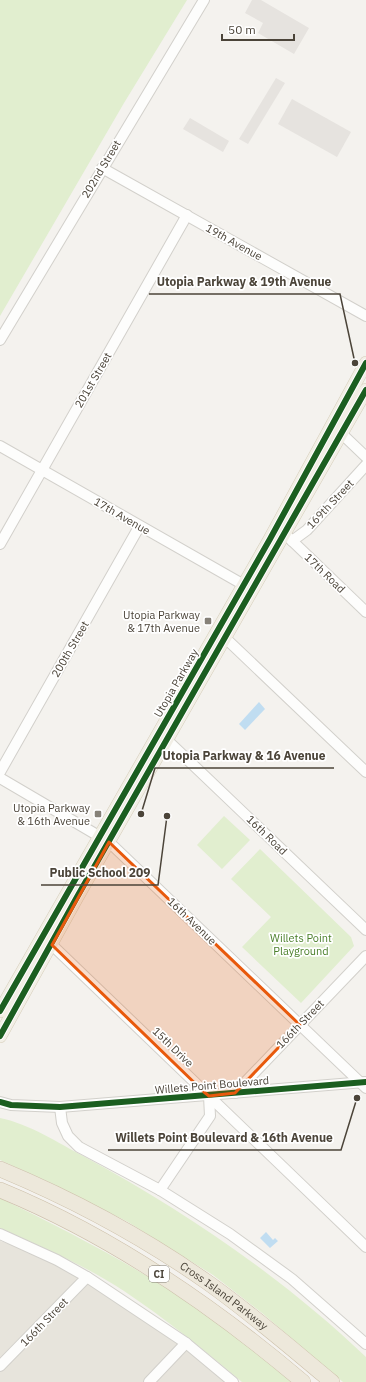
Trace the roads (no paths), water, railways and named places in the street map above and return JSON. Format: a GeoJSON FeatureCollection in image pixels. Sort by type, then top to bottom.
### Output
{"type":"FeatureCollection","features":[{"type":"Feature","properties":{"kind":"highway","name":"Cross Island Parkway"},"geometry":{"type":"LineString","coordinates":[[0,1169],[74,1203],[163,1253],[237,1304],[332,1382]]}},
{"type":"Feature","properties":{"kind":"highway","name":"Cross Island Parkway"},"geometry":{"type":"LineString","coordinates":[[0,1190],[89,1232],[166,1278],[244,1333],[303,1382]]}},
{"type":"Feature","properties":{"kind":"main road","name":"Utopia Parkway"},"geometry":{"type":"LineString","coordinates":[[0,1036],[52,945],[104,839],[167,740],[222,634],[244,585],[366,363]]}},
{"type":"Feature","properties":{"kind":"main road","name":"Utopia Parkway"},"geometry":{"type":"LineString","coordinates":[[0,1011],[104,839],[222,634],[288,538],[366,390]]}},
{"type":"Feature","properties":{"kind":"street","name":"202nd Street"},"geometry":{"type":"LineString","coordinates":[[0,340],[204,0]]}},
{"type":"Feature","properties":{"kind":"street","name":"19th Avenue"},"geometry":{"type":"LineString","coordinates":[[102,168],[366,316]]}},
{"type":"Feature","properties":{"kind":"street","name":"201st Street"},"geometry":{"type":"LineString","coordinates":[[0,544],[187,216]]}},
{"type":"Feature","properties":{"kind":"street"},"geometry":{"type":"LineString","coordinates":[[342,434],[366,456]]}},
{"type":"Feature","properties":{"kind":"street","name":"17th Avenue"},"geometry":{"type":"LineString","coordinates":[[0,446],[43,469],[139,527],[244,585]]}},
{"type":"Feature","properties":{"kind":"street","name":"169th Street"},"geometry":{"type":"LineString","coordinates":[[288,538],[307,530],[366,465]]}},
{"type":"Feature","properties":{"kind":"street","name":"200th Street"},"geometry":{"type":"LineString","coordinates":[[0,772],[139,527]]}},
{"type":"Feature","properties":{"kind":"street","name":"17th Road"},"geometry":{"type":"LineString","coordinates":[[288,538],[366,612]]}},
{"type":"Feature","properties":{"kind":"street"},"geometry":{"type":"LineString","coordinates":[[222,634],[366,772]]}},
{"type":"Feature","properties":{"kind":"street","name":"16th Road"},"geometry":{"type":"LineString","coordinates":[[167,740],[366,930]]}},
{"type":"Feature","properties":{"kind":"street","name":"16th Avenue"},"geometry":{"type":"LineString","coordinates":[[0,778],[104,839],[364,1084]]}},
{"type":"Feature","properties":{"kind":"street","name":"15th Drive"},"geometry":{"type":"LineString","coordinates":[[52,945],[366,1247]]}},
{"type":"Feature","properties":{"kind":"street","name":"166th Street"},"geometry":{"type":"LineString","coordinates":[[235,1093],[366,956]]}},
{"type":"Feature","properties":{"kind":"street","name":"Willets Point Boulevard"},"geometry":{"type":"LineString","coordinates":[[0,1102],[11,1105],[60,1107],[364,1084]]}},
{"type":"Feature","properties":{"kind":"street"},"geometry":{"type":"LineString","coordinates":[[160,1190],[210,1116],[209,1096]]}},
{"type":"Feature","properties":{"kind":"street"},"geometry":{"type":"LineString","coordinates":[[60,1107],[62,1123],[68,1136],[79,1147],[160,1190],[230,1234],[292,1279],[366,1344]]}},
{"type":"Feature","properties":{"kind":"street"},"geometry":{"type":"LineString","coordinates":[[0,1234],[57,1260],[87,1277],[186,1343],[233,1382]]}},
{"type":"Feature","properties":{"kind":"street","name":"166th Street"},"geometry":{"type":"LineString","coordinates":[[0,1366],[87,1277]]}},
{"type":"Feature","properties":{"kind":"street"},"geometry":{"type":"LineString","coordinates":[[149,1382],[186,1343]]}},
{"type":"Feature","properties":{"kind":"water"},"geometry":{"type":"Polygon","coordinates":[[[259,702],[265,709],[245,730],[239,724],[259,702]]]}},
{"type":"Feature","properties":{"kind":"water"},"geometry":{"type":"Polygon","coordinates":[[[266,1232],[273,1240],[275,1238],[278,1241],[270,1248],[260,1238],[266,1232]]]}},
{"type":"Feature","properties":{"kind":"place","name":"Utopia Parkway & 19th Avenue"},"geometry":{"type":"Point","coordinates":[355,363]}},
{"type":"Feature","properties":{"kind":"place","name":"Utopia Parkway & 17th Avenue"},"geometry":{"type":"Point","coordinates":[208,621]}},
{"type":"Feature","properties":{"kind":"place","name":"Utopia Parkway & 16th Avenue"},"geometry":{"type":"Point","coordinates":[98,814]}},
{"type":"Feature","properties":{"kind":"place","name":"Utopia Parkway & 16 Avenue"},"geometry":{"type":"Point","coordinates":[141,814]}},
{"type":"Feature","properties":{"kind":"place","name":"Public School 209"},"geometry":{"type":"Point","coordinates":[167,816]}},
{"type":"Feature","properties":{"kind":"place","name":"Willets Point Boulevard & 16th Avenue"},"geometry":{"type":"Point","coordinates":[357,1098]}},
{"type":"Feature","properties":{"kind":"park label","name":"Willets Point Playground"},"geometry":{"type":"Point","coordinates":[301,944]}}]}
